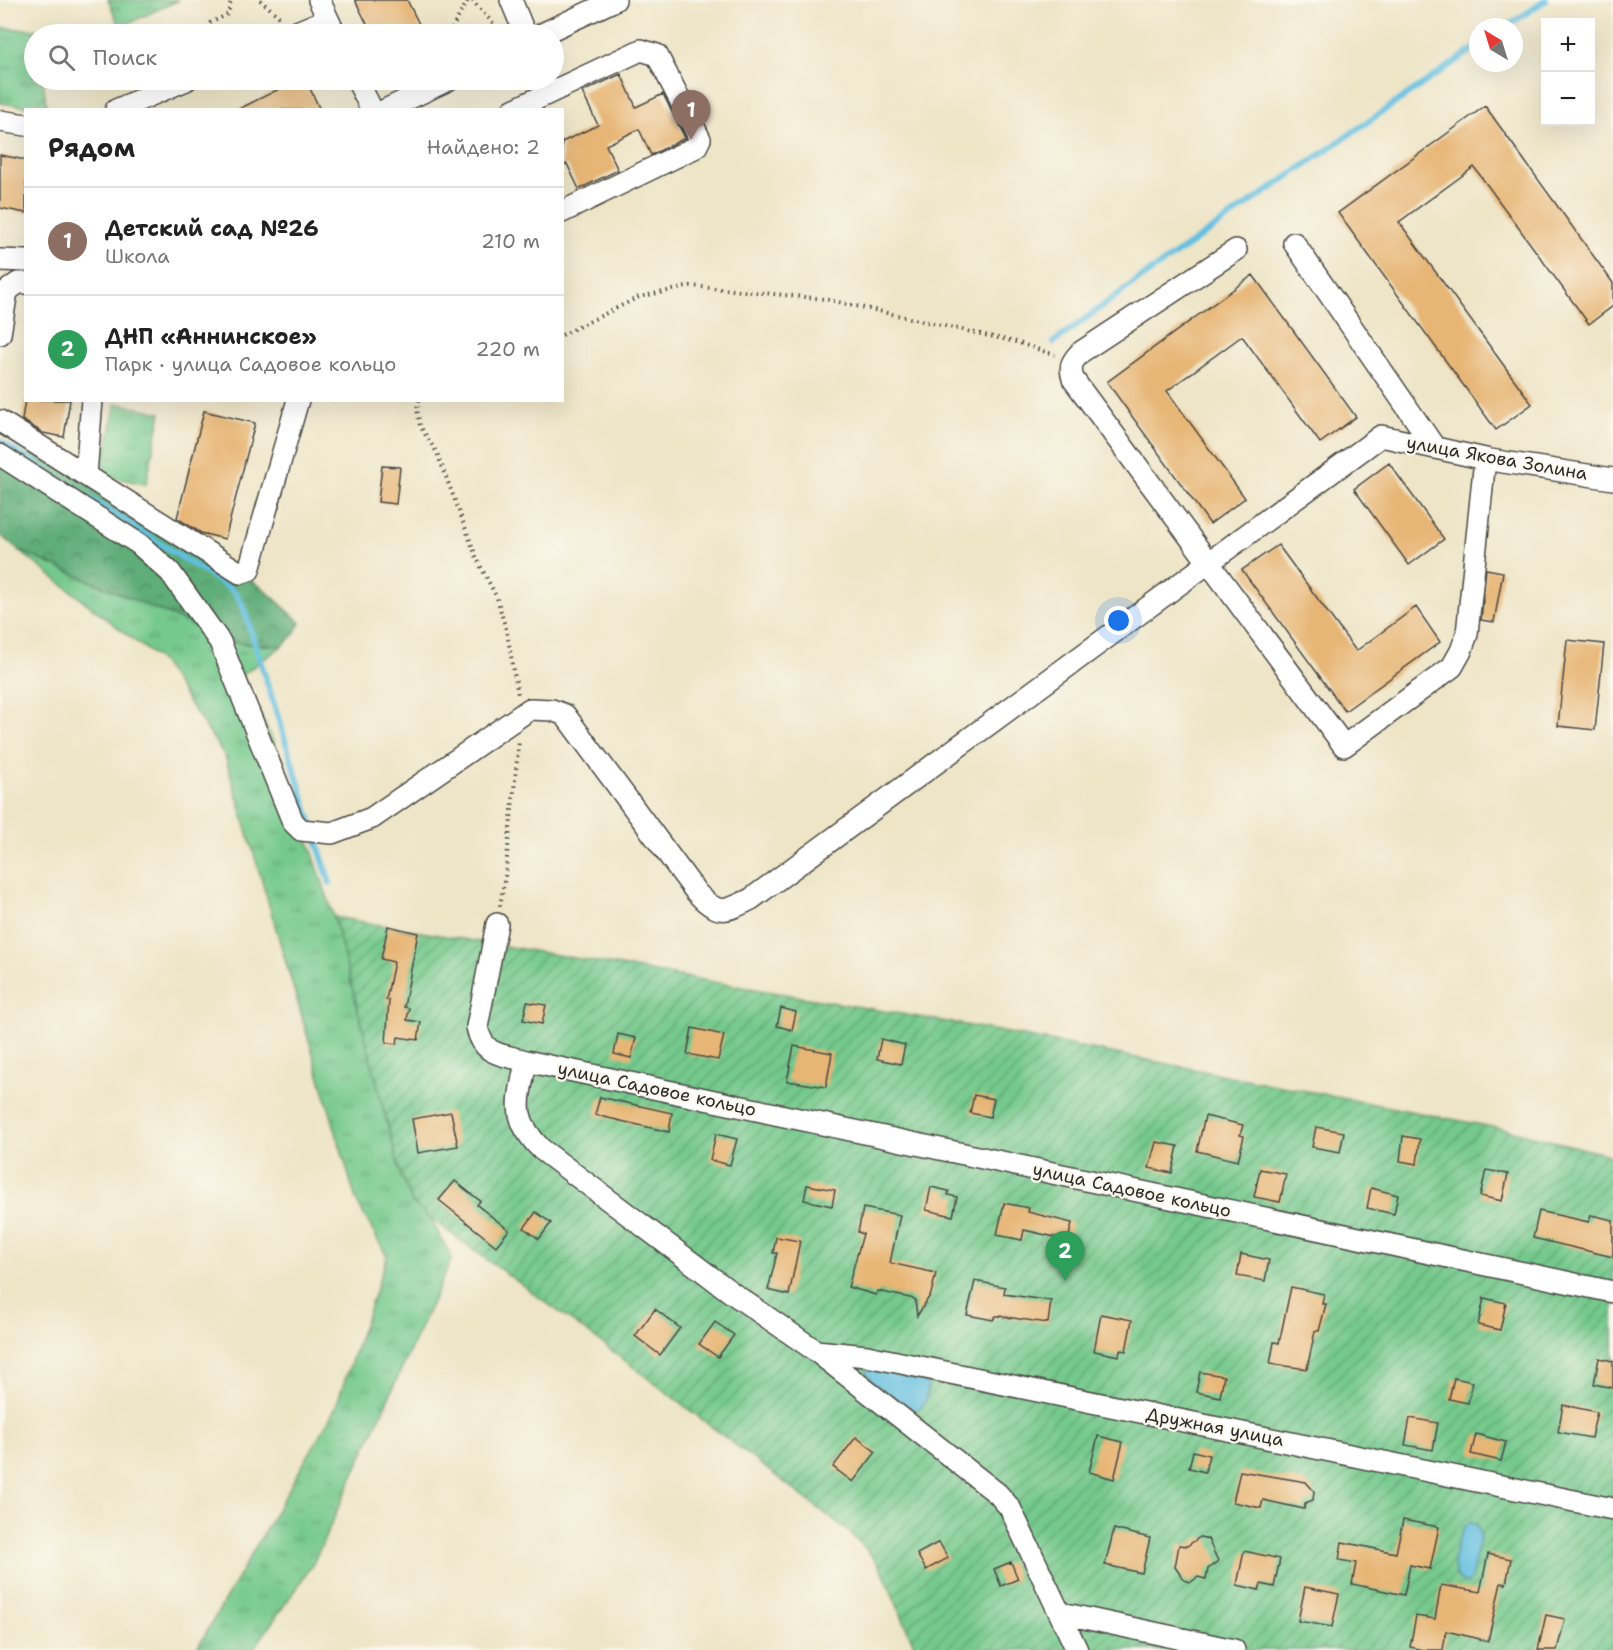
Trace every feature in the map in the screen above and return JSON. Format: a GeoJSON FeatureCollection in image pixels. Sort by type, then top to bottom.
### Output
{"type":"FeatureCollection","features":[{"type":"Feature","properties":{"kind":"street"},"geometry":{"type":"LineString","coordinates":[[511,0],[521,24]]}},
{"type":"Feature","properties":{"kind":"street"},"geometry":{"type":"LineString","coordinates":[[563,24],[615,0]]}},
{"type":"Feature","properties":{"kind":"street"},"geometry":{"type":"LineString","coordinates":[[564,86],[641,50],[657,55],[700,139],[696,147],[564,211]]}},
{"type":"Feature","properties":{"kind":"street"},"geometry":{"type":"LineString","coordinates":[[121,108],[163,90]]}},
{"type":"Feature","properties":{"kind":"street"},"geometry":{"type":"LineString","coordinates":[[366,90],[383,108]]}},
{"type":"Feature","properties":{"kind":"street"},"geometry":{"type":"LineString","coordinates":[[386,108],[426,90]]}},
{"type":"Feature","properties":{"kind":"street"},"geometry":{"type":"LineString","coordinates":[[517,108],[556,90]]}},
{"type":"Feature","properties":{"kind":"street"},"geometry":{"type":"LineString","coordinates":[[0,121],[24,125]]}},
{"type":"Feature","properties":{"kind":"street"},"geometry":{"type":"LineString","coordinates":[[1294,243],[1435,448]]}},
{"type":"Feature","properties":{"kind":"street"},"geometry":{"type":"LineString","coordinates":[[1236,250],[1081,352],[1073,360],[1070,369],[1072,379],[1344,746],[1452,667],[1461,651],[1467,634],[1485,459]]}},
{"type":"Feature","properties":{"kind":"street"},"geometry":{"type":"LineString","coordinates":[[0,260],[24,261]]}},
{"type":"Feature","properties":{"kind":"street"},"geometry":{"type":"LineString","coordinates":[[0,334],[7,291],[18,283],[24,283]]}},
{"type":"Feature","properties":{"kind":"street"},"geometry":{"type":"LineString","coordinates":[[86,476],[92,402]]}},
{"type":"Feature","properties":{"kind":"street"},"geometry":{"type":"LineString","coordinates":[[0,421],[240,573],[244,573],[249,570],[297,402]]}},
{"type":"Feature","properties":{"kind":"street","name":"улица Якова Золина"},"geometry":{"type":"LineString","coordinates":[[1208,564],[1381,436],[1485,459],[1613,479]]}},
{"type":"Feature","properties":{"kind":"street"},"geometry":{"type":"LineString","coordinates":[[0,455],[139,544],[170,572],[220,642],[293,822],[300,830],[332,833],[372,818],[521,714],[530,709],[552,710],[565,716],[696,892],[705,902],[717,909],[729,910],[760,892],[1208,564]]}},
{"type":"Feature","properties":{"kind":"street","name":"улица Садовое кольцо"},"geometry":{"type":"LineString","coordinates":[[496,924],[477,1027],[482,1044],[488,1050],[526,1061],[1613,1292]]}},
{"type":"Feature","properties":{"kind":"street"},"geometry":{"type":"LineString","coordinates":[[526,1061],[518,1106],[519,1115],[522,1125],[541,1149],[732,1293],[816,1351],[998,1494],[1010,1508],[1077,1650]]}},
{"type":"Feature","properties":{"kind":"street","name":"Дружная улица"},"geometry":{"type":"LineString","coordinates":[[816,1351],[867,1356],[1613,1509]]}},
{"type":"Feature","properties":{"kind":"street"},"geometry":{"type":"LineString","coordinates":[[1061,1613],[1234,1650]]}},
{"type":"Feature","properties":{"kind":"path"},"geometry":{"type":"LineString","coordinates":[[210,24],[228,14],[231,0]]}},
{"type":"Feature","properties":{"kind":"path"},"geometry":{"type":"LineString","coordinates":[[455,24],[470,0],[494,24]]}},
{"type":"Feature","properties":{"kind":"path"},"geometry":{"type":"LineString","coordinates":[[564,334],[639,297],[691,286],[825,299],[1016,342],[1073,360]]}},
{"type":"Feature","properties":{"kind":"path"},"geometry":{"type":"LineString","coordinates":[[419,402],[417,409],[420,426],[437,453],[477,559],[497,597],[507,633],[521,714],[505,877],[496,924]]}},
{"type":"Feature","properties":{"kind":"green space"},"geometry":{"type":"Polygon","coordinates":[[[108,0],[179,0],[127,24],[119,24],[108,0]]]}},
{"type":"Feature","properties":{"kind":"green space"},"geometry":{"type":"Polygon","coordinates":[[[0,28],[24,29],[24,90],[44,90],[47,108],[0,103],[0,28]]]}},
{"type":"Feature","properties":{"kind":"green space"},"geometry":{"type":"Polygon","coordinates":[[[116,403],[161,413],[146,484],[101,475],[116,403]]]}},
{"type":"Feature","properties":{"kind":"green space"},"geometry":{"type":"Polygon","coordinates":[[[39,454],[263,588],[301,623],[293,636],[282,646],[235,643],[18,550],[0,535],[0,455],[39,454]]]}},
{"type":"Feature","properties":{"kind":"green space"},"geometry":{"type":"Polygon","coordinates":[[[18,550],[235,643],[282,646],[242,675],[281,758],[334,917],[400,1172],[412,1202],[431,1219],[452,1258],[313,1564],[253,1650],[196,1650],[335,1409],[387,1257],[356,1200],[225,756],[161,661],[18,550]]]}},
{"type":"Feature","properties":{"kind":"green space"},"geometry":{"type":"Polygon","coordinates":[[[334,917],[977,1027],[1513,1131],[1613,1156],[1613,1650],[916,1650],[882,1570],[867,1550],[848,1531],[603,1344],[431,1219],[412,1202],[400,1172],[334,917]]]}},
{"type":"Feature","properties":{"kind":"water"},"geometry":{"type":"Polygon","coordinates":[[[876,1369],[923,1381],[928,1385],[921,1408],[914,1410],[875,1384],[866,1374],[868,1370],[876,1369]]]}},
{"type":"Feature","properties":{"kind":"water"},"geometry":{"type":"Polygon","coordinates":[[[1470,1521],[1479,1528],[1480,1538],[1472,1576],[1468,1584],[1460,1581],[1454,1565],[1457,1544],[1465,1526],[1470,1521]]]}},
{"type":"Feature","properties":{"kind":"building"},"geometry":{"type":"Polygon","coordinates":[[[355,0],[407,0],[419,24],[367,24],[355,0]]]}},
{"type":"Feature","properties":{"kind":"building"},"geometry":{"type":"Polygon","coordinates":[[[621,74],[636,107],[663,94],[685,138],[651,155],[639,129],[606,145],[618,170],[579,189],[567,164],[564,165],[564,141],[598,125],[582,92],[621,74]]]}},
{"type":"Feature","properties":{"kind":"building"},"geometry":{"type":"Polygon","coordinates":[[[277,90],[311,90],[319,108],[241,108],[277,90]]]}},
{"type":"Feature","properties":{"kind":"building"},"geometry":{"type":"Polygon","coordinates":[[[1485,106],[1613,283],[1613,306],[1589,324],[1474,167],[1399,222],[1532,404],[1496,430],[1338,213],[1485,106]]]}},
{"type":"Feature","properties":{"kind":"building"},"geometry":{"type":"Polygon","coordinates":[[[0,155],[24,160],[24,213],[0,208],[0,155]]]}},
{"type":"Feature","properties":{"kind":"building"},"geometry":{"type":"Polygon","coordinates":[[[1253,275],[1356,417],[1320,443],[1242,336],[1167,391],[1245,498],[1210,524],[1107,382],[1253,275]]]}},
{"type":"Feature","properties":{"kind":"building"},"geometry":{"type":"Polygon","coordinates":[[[25,402],[70,402],[64,437],[43,433],[22,420],[25,402]]]}},
{"type":"Feature","properties":{"kind":"building"},"geometry":{"type":"Polygon","coordinates":[[[204,411],[255,423],[225,539],[201,533],[177,518],[204,411]]]}},
{"type":"Feature","properties":{"kind":"building"},"geometry":{"type":"Polygon","coordinates":[[[1389,463],[1444,539],[1409,565],[1354,489],[1389,463]]]}},
{"type":"Feature","properties":{"kind":"building"},"geometry":{"type":"Polygon","coordinates":[[[382,466],[400,467],[396,504],[378,502],[382,466]]]}},
{"type":"Feature","properties":{"kind":"building"},"geometry":{"type":"Polygon","coordinates":[[[1278,545],[1356,651],[1416,607],[1440,642],[1345,711],[1242,570],[1278,545]]]}},
{"type":"Feature","properties":{"kind":"building"},"geometry":{"type":"Polygon","coordinates":[[[1486,569],[1503,572],[1494,622],[1481,620],[1486,569]]]}},
{"type":"Feature","properties":{"kind":"building"},"geometry":{"type":"Polygon","coordinates":[[[1567,640],[1604,644],[1595,730],[1558,726],[1567,640]]]}},
{"type":"Feature","properties":{"kind":"building"},"geometry":{"type":"Polygon","coordinates":[[[388,926],[418,933],[404,1007],[409,1008],[407,1020],[421,1022],[418,1040],[398,1037],[397,1044],[386,1043],[389,1000],[386,1000],[394,962],[381,959],[388,926]]]}},
{"type":"Feature","properties":{"kind":"building"},"geometry":{"type":"Polygon","coordinates":[[[527,1002],[546,1005],[542,1024],[523,1020],[527,1002]]]}},
{"type":"Feature","properties":{"kind":"building"},"geometry":{"type":"Polygon","coordinates":[[[781,1008],[796,1012],[792,1030],[777,1026],[781,1008]]]}},
{"type":"Feature","properties":{"kind":"building"},"geometry":{"type":"Polygon","coordinates":[[[692,1028],[724,1035],[718,1060],[687,1054],[692,1028]]]}},
{"type":"Feature","properties":{"kind":"building"},"geometry":{"type":"Polygon","coordinates":[[[618,1034],[636,1038],[631,1058],[614,1054],[618,1034]]]}},
{"type":"Feature","properties":{"kind":"building"},"geometry":{"type":"Polygon","coordinates":[[[881,1039],[905,1045],[901,1064],[877,1059],[881,1039]]]}},
{"type":"Feature","properties":{"kind":"building"},"geometry":{"type":"Polygon","coordinates":[[[794,1046],[832,1053],[826,1087],[787,1081],[794,1046]]]}},
{"type":"Feature","properties":{"kind":"building"},"geometry":{"type":"Polygon","coordinates":[[[974,1095],[994,1099],[990,1117],[970,1113],[974,1095]]]}},
{"type":"Feature","properties":{"kind":"building"},"geometry":{"type":"Polygon","coordinates":[[[600,1097],[672,1113],[669,1132],[595,1115],[600,1097]]]}},
{"type":"Feature","properties":{"kind":"building"},"geometry":{"type":"Polygon","coordinates":[[[451,1112],[458,1146],[418,1153],[412,1119],[451,1112]]]}},
{"type":"Feature","properties":{"kind":"building"},"geometry":{"type":"Polygon","coordinates":[[[1205,1116],[1243,1125],[1240,1135],[1244,1136],[1238,1161],[1197,1151],[1205,1116]]]}},
{"type":"Feature","properties":{"kind":"building"},"geometry":{"type":"Polygon","coordinates":[[[1316,1127],[1344,1132],[1340,1152],[1312,1147],[1316,1127]]]}},
{"type":"Feature","properties":{"kind":"building"},"geometry":{"type":"Polygon","coordinates":[[[716,1134],[737,1139],[730,1165],[710,1160],[716,1134]]]}},
{"type":"Feature","properties":{"kind":"building"},"geometry":{"type":"Polygon","coordinates":[[[1403,1136],[1420,1139],[1417,1164],[1400,1161],[1403,1136]]]}},
{"type":"Feature","properties":{"kind":"building"},"geometry":{"type":"Polygon","coordinates":[[[1156,1142],[1178,1146],[1172,1173],[1149,1168],[1156,1142]]]}},
{"type":"Feature","properties":{"kind":"building"},"geometry":{"type":"Polygon","coordinates":[[[1260,1169],[1286,1174],[1280,1202],[1254,1197],[1260,1169]]]}},
{"type":"Feature","properties":{"kind":"building"},"geometry":{"type":"Polygon","coordinates":[[[1486,1170],[1508,1174],[1502,1201],[1480,1196],[1486,1170]]]}},
{"type":"Feature","properties":{"kind":"building"},"geometry":{"type":"Polygon","coordinates":[[[455,1181],[480,1201],[477,1205],[509,1230],[496,1246],[439,1200],[455,1181]]]}},
{"type":"Feature","properties":{"kind":"building"},"geometry":{"type":"Polygon","coordinates":[[[807,1185],[835,1190],[832,1206],[804,1200],[807,1185]]]}},
{"type":"Feature","properties":{"kind":"building"},"geometry":{"type":"Polygon","coordinates":[[[931,1187],[949,1191],[948,1195],[957,1197],[953,1216],[926,1210],[931,1187]]]}},
{"type":"Feature","properties":{"kind":"building"},"geometry":{"type":"Polygon","coordinates":[[[1371,1188],[1398,1195],[1394,1214],[1367,1208],[1371,1188]]]}},
{"type":"Feature","properties":{"kind":"building"},"geometry":{"type":"Polygon","coordinates":[[[1004,1203],[1029,1208],[1028,1212],[1072,1223],[1068,1240],[1024,1230],[1022,1240],[997,1235],[1004,1203]]]}},
{"type":"Feature","properties":{"kind":"building"},"geometry":{"type":"Polygon","coordinates":[[[863,1208],[900,1215],[890,1263],[936,1273],[931,1294],[917,1316],[915,1299],[878,1291],[876,1295],[848,1287],[863,1234],[858,1232],[863,1208]]]}},
{"type":"Feature","properties":{"kind":"building"},"geometry":{"type":"Polygon","coordinates":[[[1539,1211],[1589,1222],[1591,1215],[1613,1220],[1613,1257],[1533,1238],[1539,1211]]]}},
{"type":"Feature","properties":{"kind":"building"},"geometry":{"type":"Polygon","coordinates":[[[536,1212],[551,1223],[539,1239],[524,1228],[536,1212]]]}},
{"type":"Feature","properties":{"kind":"building"},"geometry":{"type":"Polygon","coordinates":[[[776,1237],[800,1241],[789,1295],[768,1290],[777,1253],[773,1253],[776,1237]]]}},
{"type":"Feature","properties":{"kind":"building"},"geometry":{"type":"Polygon","coordinates":[[[1241,1254],[1269,1260],[1265,1281],[1237,1276],[1241,1254]]]}},
{"type":"Feature","properties":{"kind":"building"},"geometry":{"type":"Polygon","coordinates":[[[975,1281],[1005,1287],[1004,1294],[1051,1301],[1048,1323],[999,1316],[993,1320],[967,1315],[975,1281]]]}},
{"type":"Feature","properties":{"kind":"building"},"geometry":{"type":"Polygon","coordinates":[[[1291,1287],[1324,1294],[1322,1304],[1326,1304],[1319,1331],[1315,1331],[1307,1369],[1270,1364],[1274,1342],[1279,1343],[1291,1287]]]}},
{"type":"Feature","properties":{"kind":"building"},"geometry":{"type":"Polygon","coordinates":[[[1484,1298],[1506,1303],[1500,1330],[1478,1325],[1484,1298]]]}},
{"type":"Feature","properties":{"kind":"building"},"geometry":{"type":"Polygon","coordinates":[[[655,1309],[680,1328],[660,1355],[635,1336],[655,1309]]]}},
{"type":"Feature","properties":{"kind":"building"},"geometry":{"type":"Polygon","coordinates":[[[1101,1314],[1132,1320],[1126,1351],[1120,1350],[1119,1356],[1094,1351],[1101,1314]]]}},
{"type":"Feature","properties":{"kind":"building"},"geometry":{"type":"Polygon","coordinates":[[[715,1322],[734,1335],[718,1357],[699,1344],[715,1322]]]}},
{"type":"Feature","properties":{"kind":"building"},"geometry":{"type":"Polygon","coordinates":[[[1599,1358],[1613,1361],[1613,1388],[1594,1384],[1599,1358]]]}},
{"type":"Feature","properties":{"kind":"building"},"geometry":{"type":"Polygon","coordinates":[[[1200,1372],[1224,1376],[1220,1397],[1196,1392],[1200,1372]]]}},
{"type":"Feature","properties":{"kind":"building"},"geometry":{"type":"Polygon","coordinates":[[[1454,1378],[1473,1382],[1468,1403],[1449,1399],[1454,1378]]]}},
{"type":"Feature","properties":{"kind":"building"},"geometry":{"type":"Polygon","coordinates":[[[1563,1405],[1597,1412],[1591,1438],[1558,1432],[1563,1405]]]}},
{"type":"Feature","properties":{"kind":"building"},"geometry":{"type":"Polygon","coordinates":[[[1410,1418],[1438,1423],[1433,1450],[1405,1445],[1410,1418]]]}},
{"type":"Feature","properties":{"kind":"building"},"geometry":{"type":"Polygon","coordinates":[[[1476,1434],[1506,1442],[1501,1461],[1471,1454],[1476,1434]]]}},
{"type":"Feature","properties":{"kind":"building"},"geometry":{"type":"Polygon","coordinates":[[[1098,1436],[1123,1442],[1114,1479],[1089,1472],[1098,1436]]]}},
{"type":"Feature","properties":{"kind":"building"},"geometry":{"type":"Polygon","coordinates":[[[856,1437],[876,1452],[853,1482],[833,1467],[856,1437]]]}},
{"type":"Feature","properties":{"kind":"building"},"geometry":{"type":"Polygon","coordinates":[[[1193,1451],[1209,1455],[1205,1472],[1189,1468],[1193,1451]]]}},
{"type":"Feature","properties":{"kind":"building"},"geometry":{"type":"Polygon","coordinates":[[[1240,1471],[1306,1482],[1314,1491],[1313,1500],[1305,1503],[1304,1509],[1263,1500],[1261,1508],[1233,1502],[1240,1471]]]}},
{"type":"Feature","properties":{"kind":"building"},"geometry":{"type":"Polygon","coordinates":[[[1403,1520],[1439,1527],[1430,1569],[1410,1565],[1404,1595],[1352,1584],[1356,1563],[1339,1560],[1342,1542],[1396,1553],[1403,1520]]]}},
{"type":"Feature","properties":{"kind":"building"},"geometry":{"type":"Polygon","coordinates":[[[1114,1529],[1150,1538],[1142,1573],[1105,1565],[1114,1529]]]}},
{"type":"Feature","properties":{"kind":"building"},"geometry":{"type":"Polygon","coordinates":[[[1200,1537],[1208,1539],[1218,1561],[1208,1569],[1206,1579],[1198,1577],[1191,1582],[1184,1580],[1175,1567],[1179,1545],[1187,1546],[1200,1537]]]}},
{"type":"Feature","properties":{"kind":"building"},"geometry":{"type":"Polygon","coordinates":[[[939,1542],[948,1558],[926,1570],[917,1554],[939,1542]]]}},
{"type":"Feature","properties":{"kind":"building"},"geometry":{"type":"Polygon","coordinates":[[[1244,1551],[1280,1559],[1274,1587],[1261,1584],[1259,1590],[1237,1585],[1244,1551]]]}},
{"type":"Feature","properties":{"kind":"building"},"geometry":{"type":"Polygon","coordinates":[[[1488,1554],[1511,1559],[1506,1584],[1501,1583],[1488,1641],[1446,1631],[1443,1650],[1410,1647],[1416,1616],[1435,1619],[1441,1585],[1480,1592],[1488,1554]]]}},
{"type":"Feature","properties":{"kind":"building"},"geometry":{"type":"Polygon","coordinates":[[[1011,1562],[1018,1579],[1001,1586],[994,1569],[1011,1562]]]}},
{"type":"Feature","properties":{"kind":"building"},"geometry":{"type":"Polygon","coordinates":[[[1305,1587],[1339,1594],[1332,1627],[1298,1621],[1305,1587]]]}},
{"type":"Feature","properties":{"kind":"building"},"geometry":{"type":"Polygon","coordinates":[[[1546,1615],[1565,1619],[1557,1650],[1538,1650],[1546,1615]]]}},
{"type":"Feature","properties":{"kind":"waterway"},"geometry":{"type":"LineString","coordinates":[[1519,18],[1546,0]]}},
{"type":"Feature","properties":{"kind":"waterway"},"geometry":{"type":"LineString","coordinates":[[1054,342],[1128,287],[1469,52]]}},
{"type":"Feature","properties":{"kind":"waterway"},"geometry":{"type":"LineString","coordinates":[[0,441],[236,594],[243,606],[330,883]]}},
{"type":"Feature","properties":{"kind":"place","name":"Детский сад №26"},"geometry":{"type":"Point","coordinates":[691,140]}},
{"type":"Feature","properties":{"kind":"place","name":"ДНП «Аннинское»"},"geometry":{"type":"Point","coordinates":[1065,1281]}}]}
